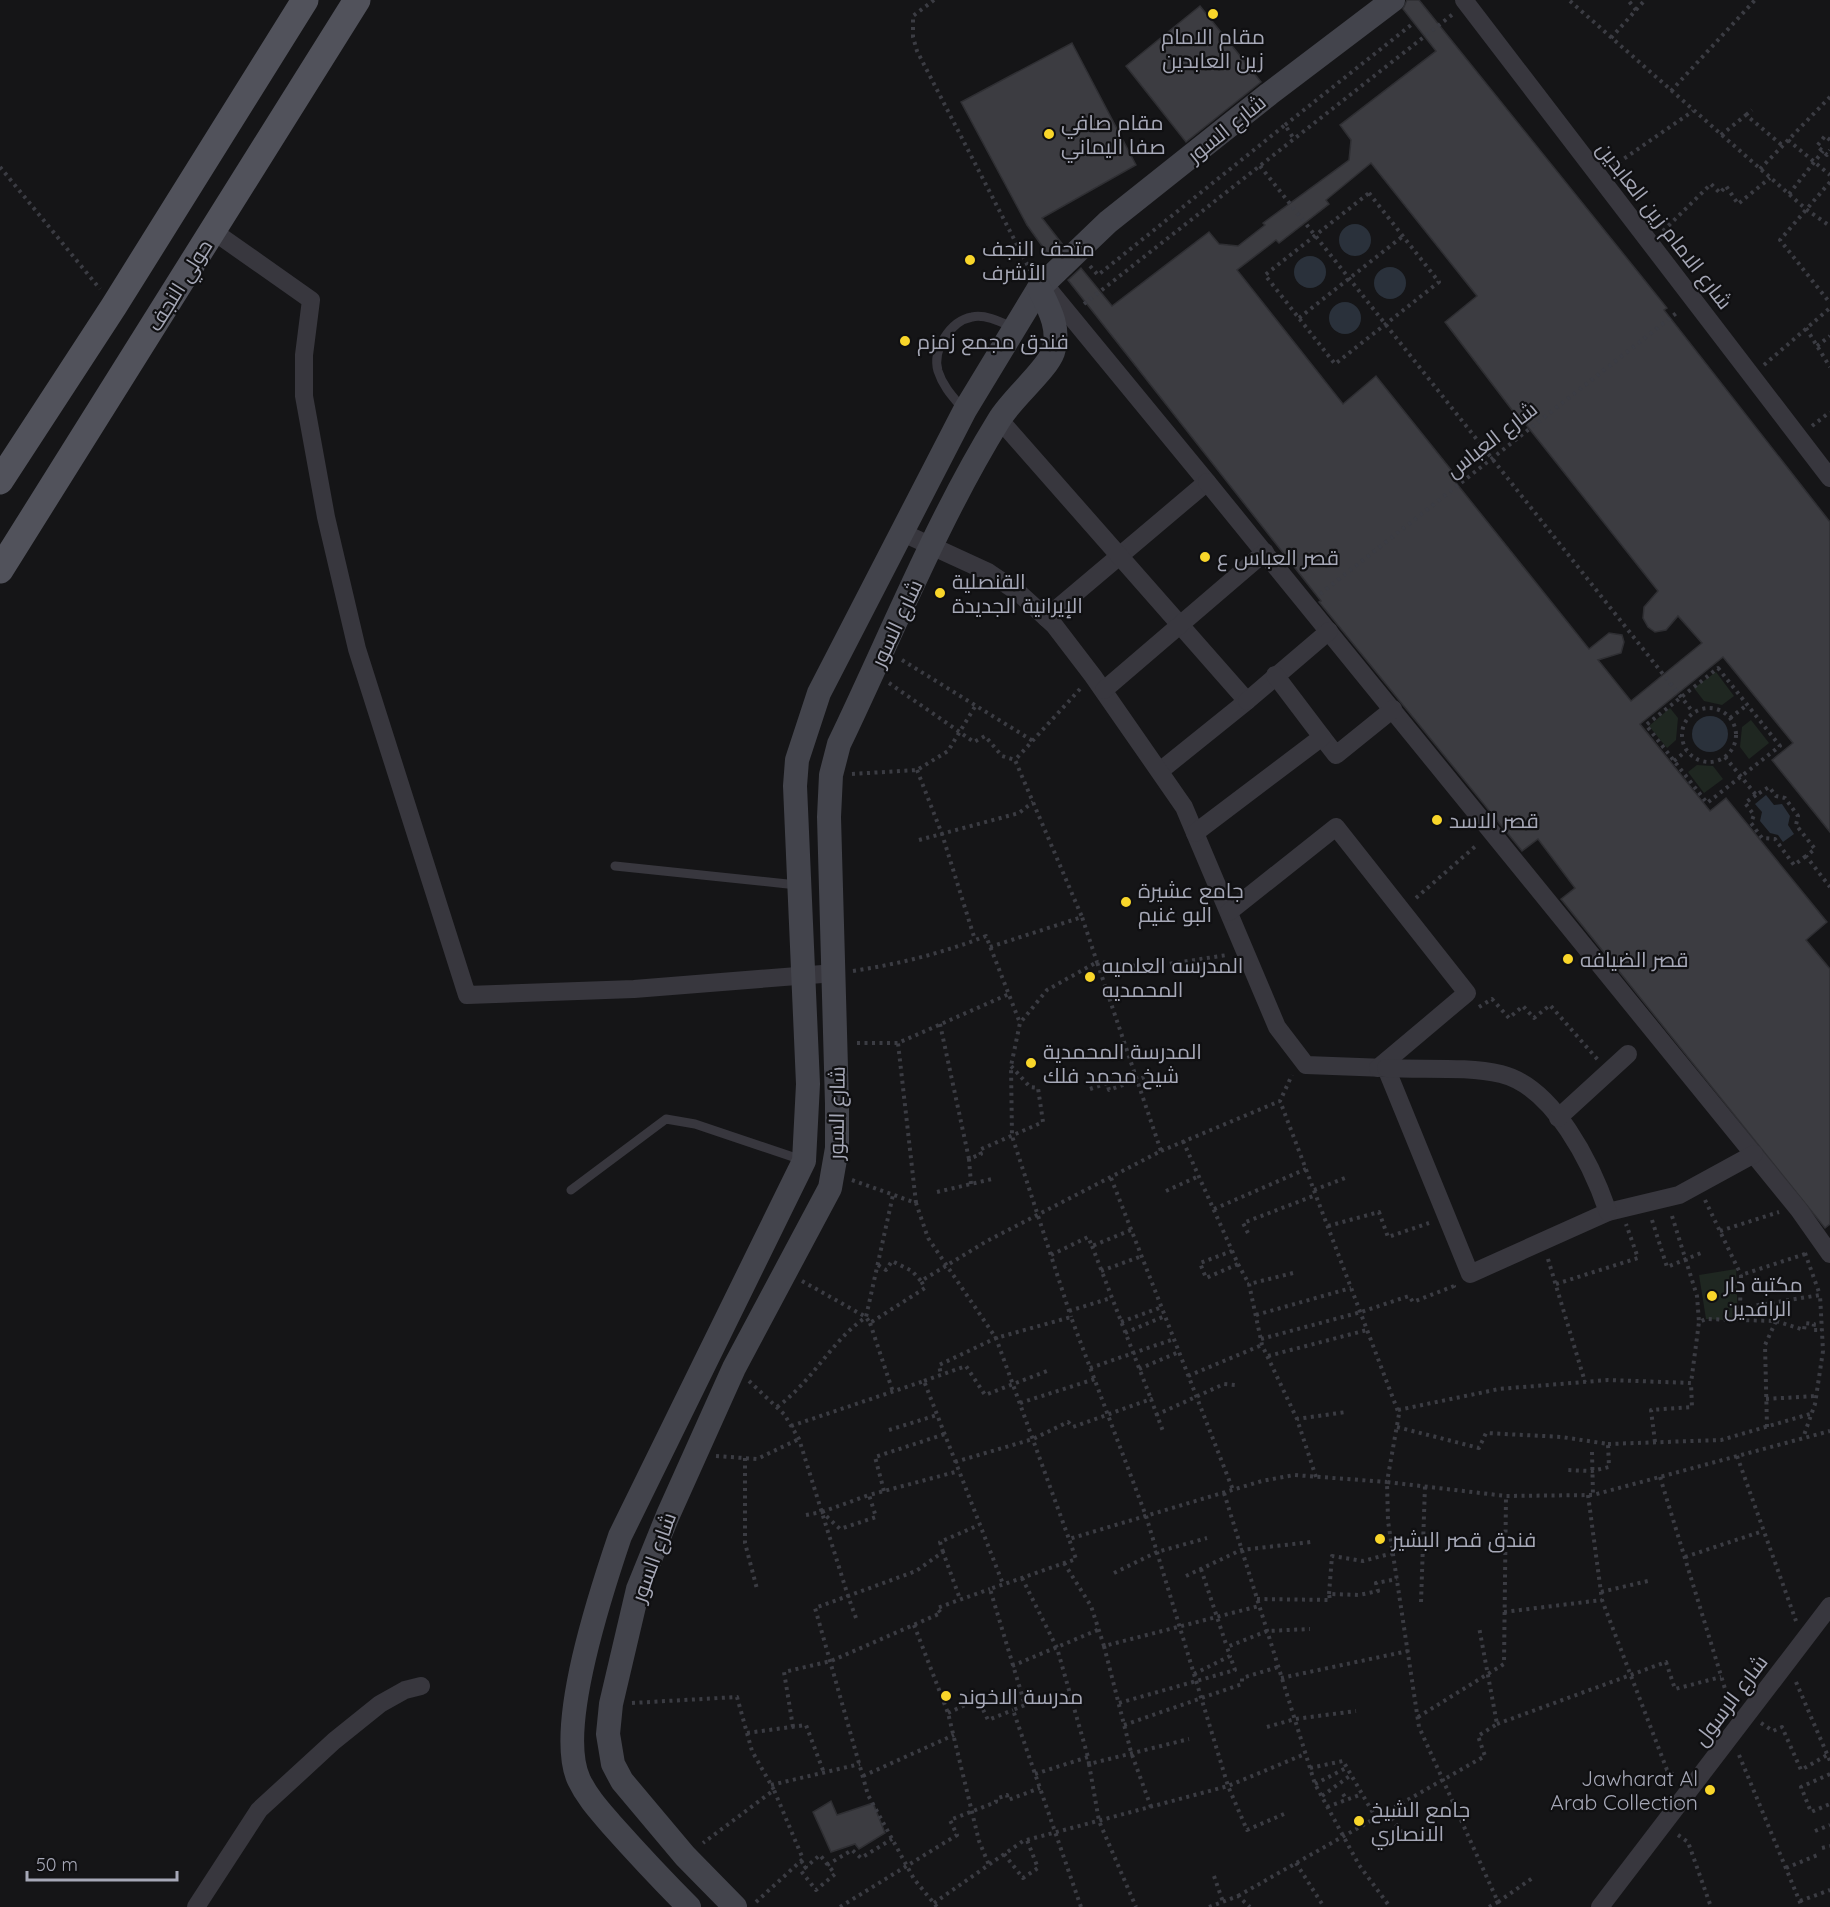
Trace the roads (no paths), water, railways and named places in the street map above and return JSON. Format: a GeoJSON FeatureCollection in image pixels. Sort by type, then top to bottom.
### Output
{"type":"FeatureCollection","features":[{"type":"Feature","properties":{"kind":"main road","name":"حولي النجف"},"geometry":{"type":"LineString","coordinates":[[0,570],[357,0]]}},
{"type":"Feature","properties":{"kind":"main road","name":"شارع السور"},"geometry":{"type":"LineString","coordinates":[[689,1907],[633,1850],[590,1799],[578,1779],[572,1750],[576,1703],[604,1586],[620,1536],[804,1161],[808,1084],[797,885],[795,786],[797,760],[805,730],[819,693],[965,410],[1042,286],[1117,215],[1269,94],[1393,0]]}},
{"type":"Feature","properties":{"kind":"main road"},"geometry":{"type":"LineString","coordinates":[[0,481],[114,306],[303,3],[315,4],[328,9],[335,21],[335,35]]}},
{"type":"Feature","properties":{"kind":"main road","name":"شارع السور"},"geometry":{"type":"LineString","coordinates":[[735,1907],[685,1856],[636,1799],[612,1764],[608,1734],[611,1704],[638,1589],[734,1368],[830,1188],[834,1174],[837,1148],[837,1043],[829,818],[831,775],[839,744],[932,545],[999,419],[1022,389],[1049,362],[1057,339],[1042,286]]}},
{"type":"Feature","properties":{"kind":"street","name":"شارع الامام زين العابدين"},"geometry":{"type":"LineString","coordinates":[[1465,2],[1830,478]]}},
{"type":"Feature","properties":{"kind":"street"},"geometry":{"type":"LineString","coordinates":[[213,231],[311,300],[304,355],[304,396],[327,517],[357,649],[467,995],[634,989],[835,973]]}},
{"type":"Feature","properties":{"kind":"street"},"geometry":{"type":"LineString","coordinates":[[1042,286],[1070,315],[1493,831],[1799,1210],[1830,1254]]}},
{"type":"Feature","properties":{"kind":"street"},"geometry":{"type":"LineString","coordinates":[[999,419],[1247,702]]}},
{"type":"Feature","properties":{"kind":"street"},"geometry":{"type":"LineString","coordinates":[[1046,618],[1207,482]]}},
{"type":"Feature","properties":{"kind":"street"},"geometry":{"type":"LineString","coordinates":[[901,532],[988,572],[1019,594],[1046,618],[1098,683],[1184,807],[1277,1027],[1306,1065],[1501,1074],[1519,1081],[1530,1088],[1558,1118],[1581,1150],[1614,1210]]}},
{"type":"Feature","properties":{"kind":"street"},"geometry":{"type":"LineString","coordinates":[[1098,683],[1180,625],[1264,552]]}},
{"type":"Feature","properties":{"kind":"street"},"geometry":{"type":"LineString","coordinates":[[1160,771],[1247,702],[1275,675],[1329,631]]}},
{"type":"Feature","properties":{"kind":"street"},"geometry":{"type":"LineString","coordinates":[[1275,675],[1336,755],[1393,709]]}},
{"type":"Feature","properties":{"kind":"street"},"geometry":{"type":"LineString","coordinates":[[1195,834],[1322,737]]}},
{"type":"Feature","properties":{"kind":"street"},"geometry":{"type":"LineString","coordinates":[[1228,912],[1336,827],[1467,993],[1382,1068]]}},
{"type":"Feature","properties":{"kind":"street"},"geometry":{"type":"LineString","coordinates":[[1558,1118],[1628,1054]]}},
{"type":"Feature","properties":{"kind":"street"},"geometry":{"type":"LineString","coordinates":[[1382,1068],[1470,1274],[1614,1210],[1667,1198],[1698,1185],[1754,1154]]}},
{"type":"Feature","properties":{"kind":"street","name":"شارع الرسول"},"geometry":{"type":"LineString","coordinates":[[1600,1907],[1830,1606]]}},
{"type":"Feature","properties":{"kind":"street"},"geometry":{"type":"LineString","coordinates":[[196,1907],[259,1810],[333,1741],[380,1704],[405,1690],[422,1686]]}},
{"type":"Feature","properties":{"kind":"lane"},"geometry":{"type":"LineString","coordinates":[[965,410],[949,393],[938,372],[936,359],[942,341],[956,324],[972,316],[997,320],[1014,328]]}},
{"type":"Feature","properties":{"kind":"lane"},"geometry":{"type":"LineString","coordinates":[[615,866],[797,885]]}},
{"type":"Feature","properties":{"kind":"lane"},"geometry":{"type":"LineString","coordinates":[[571,1190],[666,1119],[695,1124],[804,1161]]}},
{"type":"Feature","properties":{"kind":"place","name":"مقام الامام زين العابدين"},"geometry":{"type":"Point","coordinates":[1213,14]}},
{"type":"Feature","properties":{"kind":"place","name":"مقام صافي صفا اليماني"},"geometry":{"type":"Point","coordinates":[1049,134]}},
{"type":"Feature","properties":{"kind":"place","name":"متحف النجف الأشرف"},"geometry":{"type":"Point","coordinates":[970,260]}},
{"type":"Feature","properties":{"kind":"place","name":"فندق مجمع زمزم"},"geometry":{"type":"Point","coordinates":[905,341]}},
{"type":"Feature","properties":{"kind":"place","name":"قصر العباس ع"},"geometry":{"type":"Point","coordinates":[1205,557]}},
{"type":"Feature","properties":{"kind":"place","name":"القنصلية الإيرانية الجديدة"},"geometry":{"type":"Point","coordinates":[940,593]}},
{"type":"Feature","properties":{"kind":"place","name":"قصر الاسد"},"geometry":{"type":"Point","coordinates":[1437,820]}},
{"type":"Feature","properties":{"kind":"place","name":"جامع عشيرة البو غنيم"},"geometry":{"type":"Point","coordinates":[1126,902]}},
{"type":"Feature","properties":{"kind":"place","name":"قصر الضيافه"},"geometry":{"type":"Point","coordinates":[1568,959]}},
{"type":"Feature","properties":{"kind":"place","name":"المدرسه العلمیه المحمدیه"},"geometry":{"type":"Point","coordinates":[1090,977]}},
{"type":"Feature","properties":{"kind":"place","name":"المدرسة المحمدية شيخ محمد فلك"},"geometry":{"type":"Point","coordinates":[1031,1063]}},
{"type":"Feature","properties":{"kind":"place","name":"مكتبة دار الرافدين"},"geometry":{"type":"Point","coordinates":[1712,1296]}},
{"type":"Feature","properties":{"kind":"place","name":"فندق قصر البشير"},"geometry":{"type":"Point","coordinates":[1380,1539]}},
{"type":"Feature","properties":{"kind":"place","name":"مدرسة الاخوند"},"geometry":{"type":"Point","coordinates":[946,1696]}},
{"type":"Feature","properties":{"kind":"place","name":"Jawharat Al Arab Collection"},"geometry":{"type":"Point","coordinates":[1710,1790]}},
{"type":"Feature","properties":{"kind":"place","name":"جامع الشيخ الانصاري"},"geometry":{"type":"Point","coordinates":[1359,1821]}}]}
